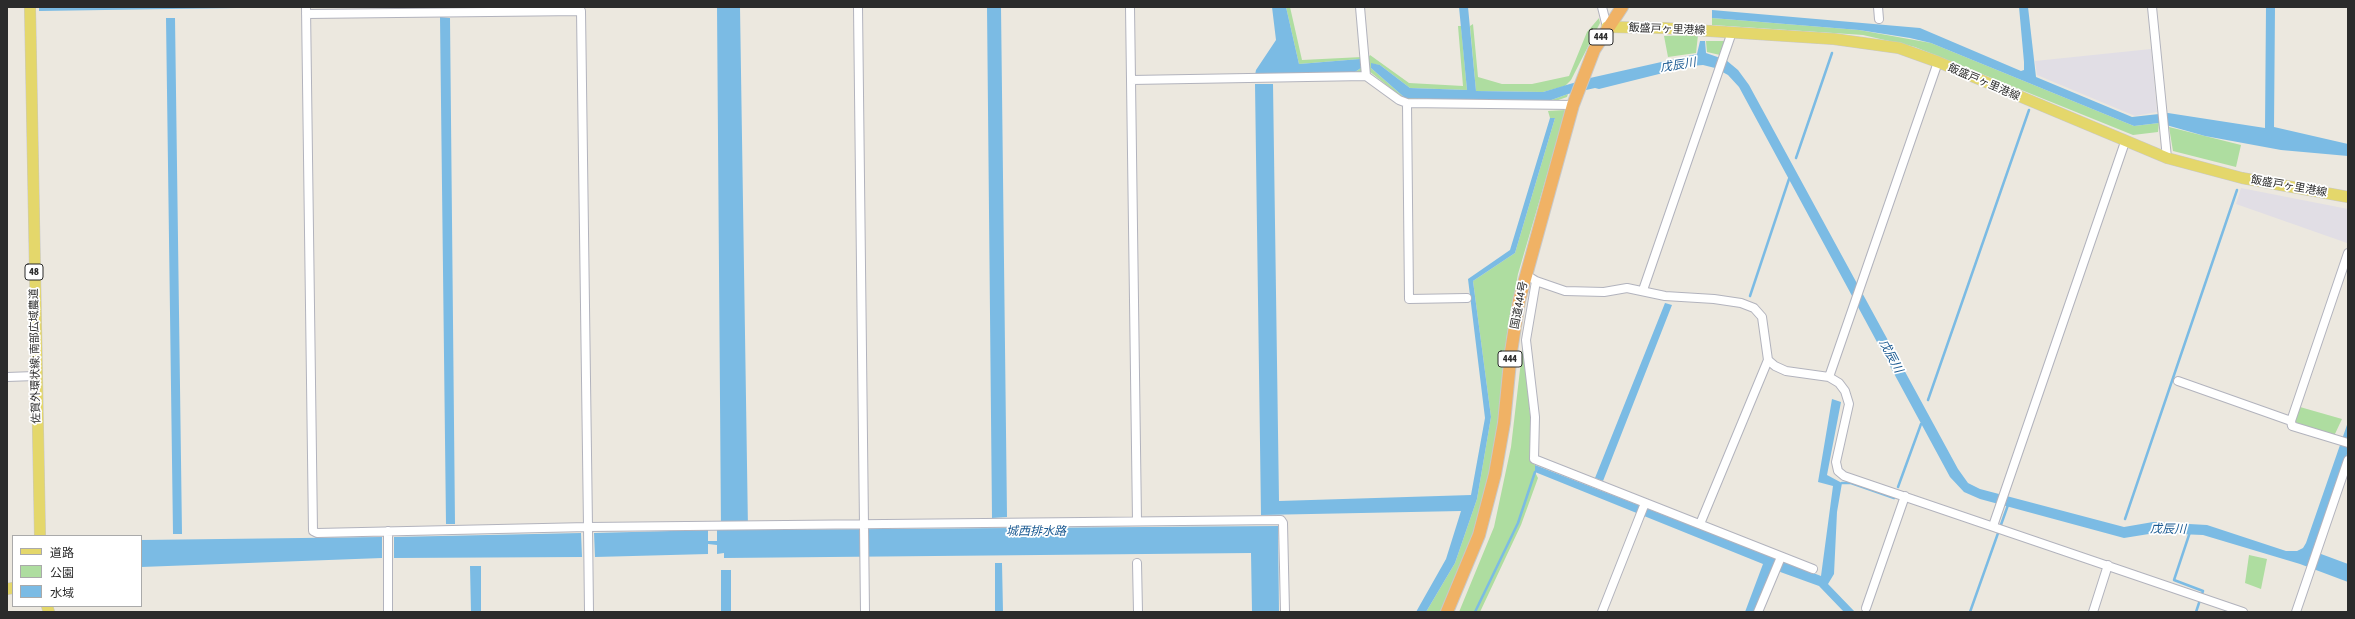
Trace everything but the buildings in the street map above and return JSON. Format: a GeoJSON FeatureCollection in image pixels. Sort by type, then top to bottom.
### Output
{"type":"FeatureCollection","features":[{"type":"Feature","properties":{"kind":"highway","name":"国道444号"},"geometry":{"type":"LineString","coordinates":[[1447,612],[1479,535],[1495,474],[1504,423],[1515,323],[1525,274],[1573,105],[1585,69],[1607,27],[1622,7]]}},
{"type":"Feature","properties":{"kind":"main road","name":"佐賀外環状線; 南部広域農道"},"geometry":{"type":"LineString","coordinates":[[30,7],[35,376],[40,535]]}},
{"type":"Feature","properties":{"kind":"main road","name":"飯盛戸ヶ里港線"},"geometry":{"type":"LineString","coordinates":[[1607,27],[1732,32],[1874,44],[1899,48],[1938,62],[2125,142],[2167,158],[2242,178],[2348,197]]}},
{"type":"Feature","properties":{"kind":"street"},"geometry":{"type":"LineString","coordinates":[[858,7],[865,612]]}},
{"type":"Feature","properties":{"kind":"street"},"geometry":{"type":"LineString","coordinates":[[1130,7],[1137,521]]}},
{"type":"Feature","properties":{"kind":"street"},"geometry":{"type":"LineString","coordinates":[[1360,7],[1366,76]]}},
{"type":"Feature","properties":{"kind":"street"},"geometry":{"type":"LineString","coordinates":[[1602,7],[1607,27]]}},
{"type":"Feature","properties":{"kind":"street"},"geometry":{"type":"LineString","coordinates":[[1878,7],[1879,19]]}},
{"type":"Feature","properties":{"kind":"street"},"geometry":{"type":"LineString","coordinates":[[2152,7],[2164,112],[2167,158]]}},
{"type":"Feature","properties":{"kind":"street"},"geometry":{"type":"LineString","coordinates":[[589,612],[589,549],[588,540],[588,527],[581,11],[306,11],[311,526],[313,531],[317,533],[388,531],[588,527],[718,524],[864,526],[1281,520],[1283,523],[1285,612]]}},
{"type":"Feature","properties":{"kind":"street"},"geometry":{"type":"LineString","coordinates":[[1643,290],[1732,32]]}},
{"type":"Feature","properties":{"kind":"street"},"geometry":{"type":"LineString","coordinates":[[1829,378],[1852,306],[1938,62]]}},
{"type":"Feature","properties":{"kind":"street"},"geometry":{"type":"LineString","coordinates":[[1131,80],[1366,76],[1399,100],[1407,102],[1573,105]]}},
{"type":"Feature","properties":{"kind":"street"},"geometry":{"type":"LineString","coordinates":[[1407,102],[1409,299],[1467,298]]}},
{"type":"Feature","properties":{"kind":"street"},"geometry":{"type":"LineString","coordinates":[[1997,528],[1999,508],[2125,142]]}},
{"type":"Feature","properties":{"kind":"street"},"geometry":{"type":"LineString","coordinates":[[2348,253],[2291,421],[2292,426],[2348,443]]}},
{"type":"Feature","properties":{"kind":"street"},"geometry":{"type":"LineString","coordinates":[[1525,274],[1536,281],[1564,291],[1604,292],[1627,288],[1643,290],[1665,296],[1734,302],[1754,308],[1762,317],[1768,360],[1700,524]]}},
{"type":"Feature","properties":{"kind":"street"},"geometry":{"type":"LineString","coordinates":[[1536,281],[1526,340],[1534,417],[1534,459],[1814,569]]}},
{"type":"Feature","properties":{"kind":"street"},"geometry":{"type":"LineString","coordinates":[[1768,360],[1775,366],[1786,371],[1829,378],[1839,383],[1845,390],[1849,404],[1836,462],[1838,471],[1844,476],[2243,612]]}},
{"type":"Feature","properties":{"kind":"street"},"geometry":{"type":"LineString","coordinates":[[7,377],[35,376]]}},
{"type":"Feature","properties":{"kind":"street"},"geometry":{"type":"LineString","coordinates":[[2178,381],[2291,421]]}},
{"type":"Feature","properties":{"kind":"street"},"geometry":{"type":"LineString","coordinates":[[2296,612],[2348,460]]}},
{"type":"Feature","properties":{"kind":"street"},"geometry":{"type":"LineString","coordinates":[[1866,608],[1904,496]]}},
{"type":"Feature","properties":{"kind":"street"},"geometry":{"type":"LineString","coordinates":[[1602,612],[1645,502]]}},
{"type":"Feature","properties":{"kind":"street"},"geometry":{"type":"LineString","coordinates":[[388,531],[388,612]]}},
{"type":"Feature","properties":{"kind":"street"},"geometry":{"type":"LineString","coordinates":[[1758,612],[1781,556]]}},
{"type":"Feature","properties":{"kind":"street"},"geometry":{"type":"LineString","coordinates":[[1137,563],[1138,612]]}},
{"type":"Feature","properties":{"kind":"street"},"geometry":{"type":"LineString","coordinates":[[2093,612],[2108,566]]}},
{"type":"Feature","properties":{"kind":"shaded area"},"geometry":{"type":"Polygon","coordinates":[[[2151,49],[2157,112],[2135,116],[2037,75],[2035,61],[2151,49]]]}},
{"type":"Feature","properties":{"kind":"shaded area"},"geometry":{"type":"Polygon","coordinates":[[[2241,188],[2348,209],[2347,243],[2236,204],[2241,188]]]}},
{"type":"Feature","properties":{"kind":"green space"},"geometry":{"type":"Polygon","coordinates":[[[1286,7],[1290,7],[1302,60],[1362,57],[1363,74],[1266,75],[1355,72],[1361,68],[1360,59],[1299,64],[1286,7]]]}},
{"type":"Feature","properties":{"kind":"green space"},"geometry":{"type":"Polygon","coordinates":[[[1599,18],[1600,23],[1571,80],[1565,86],[1543,92],[1476,91],[1470,26],[1473,24],[1478,77],[1502,84],[1532,84],[1569,76],[1587,32],[1599,18]]]}},
{"type":"Feature","properties":{"kind":"green space"},"geometry":{"type":"Polygon","coordinates":[[[1712,18],[1859,30],[1931,43],[2134,126],[2159,123],[2158,132],[2133,135],[1915,47],[1863,35],[1712,25],[1712,18]]]}},
{"type":"Feature","properties":{"kind":"green space"},"geometry":{"type":"Polygon","coordinates":[[[1458,26],[1461,26],[1467,90],[1410,88],[1380,65],[1371,64],[1371,68],[1405,98],[1543,103],[1568,94],[1567,97],[1544,105],[1404,99],[1369,71],[1368,58],[1370,55],[1409,83],[1463,86],[1458,26]]]}},
{"type":"Feature","properties":{"kind":"green space"},"geometry":{"type":"Polygon","coordinates":[[[1698,35],[1696,53],[1668,57],[1664,36],[1698,35]]]}},
{"type":"Feature","properties":{"kind":"green space"},"geometry":{"type":"Polygon","coordinates":[[[1706,41],[1725,41],[1720,55],[1707,52],[1706,41]]]}},
{"type":"Feature","properties":{"kind":"green space"},"geometry":{"type":"Polygon","coordinates":[[[1566,110],[1518,274],[1507,334],[1497,429],[1489,476],[1474,531],[1449,595],[1440,612],[1426,612],[1455,563],[1477,499],[1491,417],[1473,281],[1515,253],[1555,118],[1550,118],[1548,111],[1566,110]]]}},
{"type":"Feature","properties":{"kind":"green space"},"geometry":{"type":"Polygon","coordinates":[[[2169,127],[2241,145],[2236,167],[2173,151],[2169,127]]]}},
{"type":"Feature","properties":{"kind":"green space"},"geometry":{"type":"Polygon","coordinates":[[[1523,344],[1530,414],[1530,460],[1535,465],[1535,472],[1538,478],[1521,525],[1480,612],[1459,612],[1494,527],[1511,447],[1523,344]]]}},
{"type":"Feature","properties":{"kind":"green space"},"geometry":{"type":"Polygon","coordinates":[[[2300,407],[2342,419],[2334,436],[2295,422],[2300,407]]]}},
{"type":"Feature","properties":{"kind":"green space"},"geometry":{"type":"Polygon","coordinates":[[[2249,555],[2267,559],[2261,589],[2245,583],[2249,555]]]}},
{"type":"Feature","properties":{"kind":"water"},"geometry":{"type":"Polygon","coordinates":[[[39,7],[302,7],[39,11],[39,7]]]}},
{"type":"Feature","properties":{"kind":"water","name":"城西排水路"},"geometry":{"type":"Polygon","coordinates":[[[717,7],[740,7],[748,530],[1278,526],[1279,612],[1252,612],[1251,553],[724,558],[724,553],[717,554],[717,545],[708,544],[708,554],[595,557],[594,533],[708,530],[708,541],[717,541],[717,530],[721,530],[717,7]]]}},
{"type":"Feature","properties":{"kind":"water"},"geometry":{"type":"Polygon","coordinates":[[[987,7],[1001,7],[1007,517],[992,518],[987,7]]]}},
{"type":"Feature","properties":{"kind":"water"},"geometry":{"type":"Polygon","coordinates":[[[1272,7],[1286,7],[1299,64],[1360,59],[1361,68],[1355,72],[1255,75],[1256,70],[1276,40],[1272,7]]]}},
{"type":"Feature","properties":{"kind":"water","name":"戊辰川"},"geometry":{"type":"Polygon","coordinates":[[[1459,7],[1468,7],[1476,91],[1543,92],[1590,78],[1697,54],[1700,41],[1705,41],[1706,53],[1726,60],[1738,70],[1749,85],[1958,469],[1968,483],[1980,489],[2124,527],[2153,522],[2207,525],[2286,551],[2297,551],[2303,548],[2306,543],[2348,422],[2347,454],[2313,551],[2348,564],[2348,582],[2300,564],[2203,535],[2155,533],[2124,538],[1980,499],[1964,492],[1950,477],[1739,87],[1728,75],[1715,68],[1703,65],[1691,66],[1599,89],[1595,88],[1568,94],[1543,103],[1405,98],[1371,68],[1371,63],[1380,65],[1410,88],[1467,90],[1459,7]]]}},
{"type":"Feature","properties":{"kind":"water"},"geometry":{"type":"Polygon","coordinates":[[[2019,7],[2028,7],[2036,77],[2132,117],[2168,113],[2265,128],[2266,7],[2275,7],[2274,127],[2348,144],[2348,156],[2281,150],[2205,136],[2159,123],[2134,126],[1931,43],[1910,38],[1859,30],[1712,18],[1712,10],[1920,28],[2021,71],[2024,70],[2024,62],[2019,7]]]}},
{"type":"Feature","properties":{"kind":"water"},"geometry":{"type":"Polygon","coordinates":[[[440,17],[450,18],[455,524],[446,524],[440,17]]]}},
{"type":"Feature","properties":{"kind":"water"},"geometry":{"type":"Polygon","coordinates":[[[166,18],[175,18],[182,534],[173,534],[166,18]]]}},
{"type":"Feature","properties":{"kind":"water"},"geometry":{"type":"Polygon","coordinates":[[[1255,84],[1273,84],[1279,501],[1471,495],[1485,418],[1468,279],[1510,250],[1550,118],[1555,118],[1515,253],[1473,281],[1491,417],[1477,499],[1455,563],[1426,612],[1416,612],[1446,559],[1461,511],[1261,515],[1255,84]]]}},
{"type":"Feature","properties":{"kind":"water"},"geometry":{"type":"Polygon","coordinates":[[[1665,303],[1672,305],[1603,481],[1595,478],[1665,303]]]}},
{"type":"Feature","properties":{"kind":"water"},"geometry":{"type":"Polygon","coordinates":[[[1832,399],[1841,402],[1827,475],[1842,483],[1837,512],[1834,574],[1828,584],[1855,612],[1844,612],[1819,586],[1772,569],[1755,612],[1745,612],[1763,564],[1535,472],[1535,465],[1821,576],[1833,486],[1818,482],[1832,399]]]}},
{"type":"Feature","properties":{"kind":"water"},"geometry":{"type":"Polygon","coordinates":[[[581,533],[582,557],[394,558],[394,537],[581,533]]]}},
{"type":"Feature","properties":{"kind":"water"},"geometry":{"type":"Polygon","coordinates":[[[382,537],[382,558],[142,567],[142,540],[382,537]]]}},
{"type":"Feature","properties":{"kind":"water"},"geometry":{"type":"Polygon","coordinates":[[[995,563],[1002,563],[1003,612],[995,612],[995,563]]]}},
{"type":"Feature","properties":{"kind":"water"},"geometry":{"type":"Polygon","coordinates":[[[470,566],[481,566],[481,612],[471,612],[470,566]]]}},
{"type":"Feature","properties":{"kind":"water"},"geometry":{"type":"Polygon","coordinates":[[[721,570],[731,570],[731,612],[721,612],[721,570]]]}},
{"type":"Feature","properties":{"kind":"waterway"},"geometry":{"type":"LineString","coordinates":[[1796,158],[1832,53]]}},
{"type":"Feature","properties":{"kind":"waterway"},"geometry":{"type":"LineString","coordinates":[[1928,400],[2029,110]]}},
{"type":"Feature","properties":{"kind":"waterway"},"geometry":{"type":"LineString","coordinates":[[1750,296],[1789,179]]}},
{"type":"Feature","properties":{"kind":"waterway"},"geometry":{"type":"LineString","coordinates":[[2125,519],[2237,190]]}},
{"type":"Feature","properties":{"kind":"waterway"},"geometry":{"type":"LineString","coordinates":[[1898,487],[1921,424]]}},
{"type":"Feature","properties":{"kind":"waterway"},"geometry":{"type":"LineString","coordinates":[[1475,612],[1518,523],[1535,472]]}},
{"type":"Feature","properties":{"kind":"waterway"},"geometry":{"type":"LineString","coordinates":[[1842,483],[1851,483],[1894,498]]}},
{"type":"Feature","properties":{"kind":"waterway"},"geometry":{"type":"LineString","coordinates":[[1970,612],[2008,505]]}},
{"type":"Feature","properties":{"kind":"waterway","name":"戊辰川"},"geometry":{"type":"LineString","coordinates":[[2190,532],[2174,580],[2203,591],[2196,612]]}}]}
